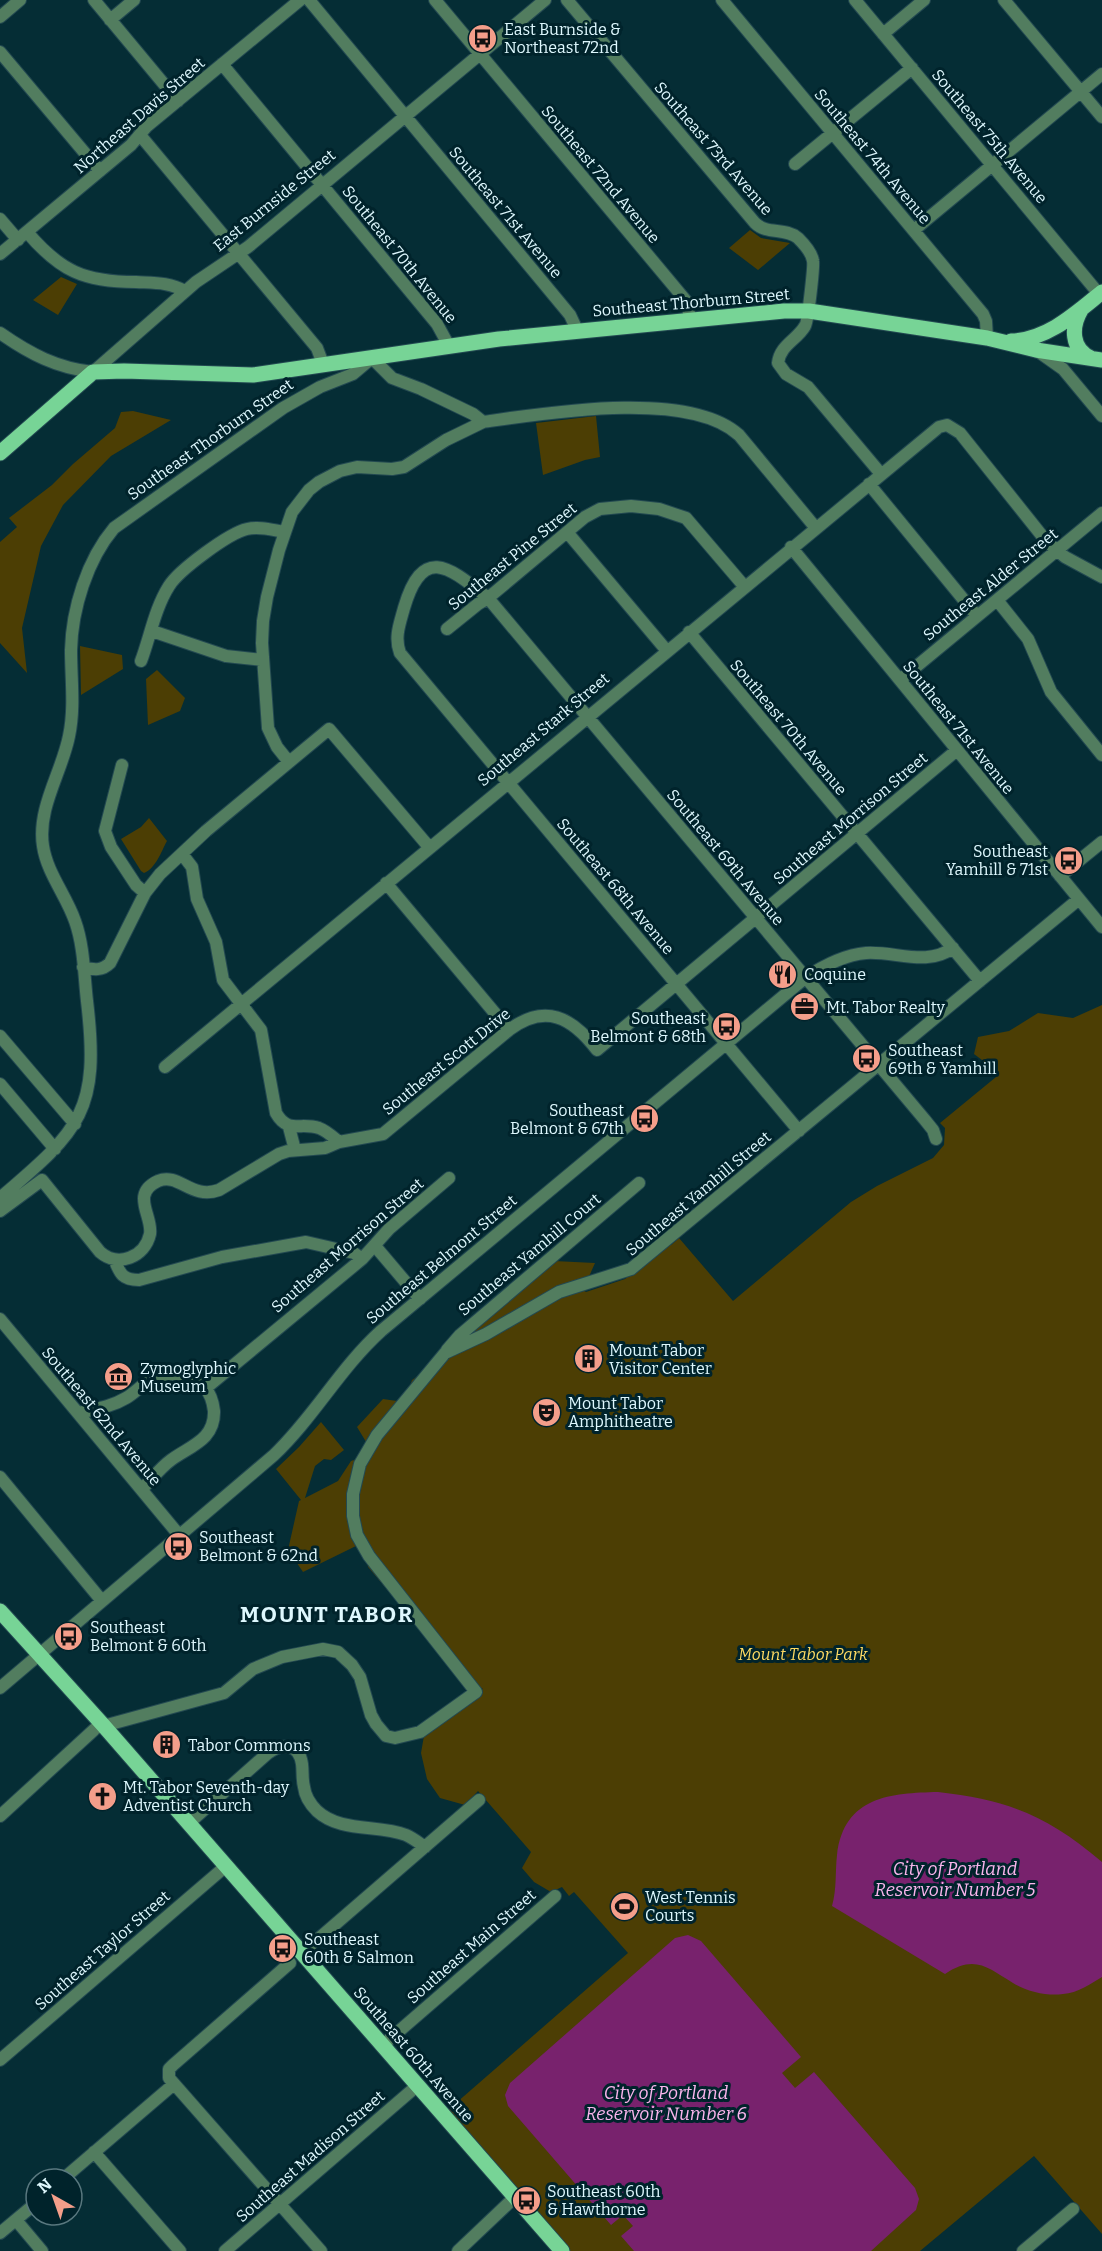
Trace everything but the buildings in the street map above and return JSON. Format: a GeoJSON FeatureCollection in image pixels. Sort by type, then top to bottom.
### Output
{"type":"FeatureCollection","features":[{"type":"Feature","properties":{"kind":"main road"},"geometry":{"type":"LineString","coordinates":[[1005,341],[1043,334],[1101,293]]}},
{"type":"Feature","properties":{"kind":"main road"},"geometry":{"type":"LineString","coordinates":[[1083,307],[1075,324],[1074,338],[1080,350],[1098,360]]}},
{"type":"Feature","properties":{"kind":"main road","name":"Southeast Thorburn Street"},"geometry":{"type":"LineString","coordinates":[[372,358],[578,330],[784,310],[809,311],[1005,341]]}},
{"type":"Feature","properties":{"kind":"main road"},"geometry":{"type":"LineString","coordinates":[[1005,341],[1036,350],[1098,360]]}},
{"type":"Feature","properties":{"kind":"main road"},"geometry":{"type":"LineString","coordinates":[[93,372],[253,375],[372,358]]}},
{"type":"Feature","properties":{"kind":"main road","name":"East Burnside Street"},"geometry":{"type":"LineString","coordinates":[[0,453],[93,372]]}},
{"type":"Feature","properties":{"kind":"main road","name":"Southeast 60th Avenue"},"geometry":{"type":"LineString","coordinates":[[0,1611],[103,1725],[562,2251]]}},
{"type":"Feature","properties":{"kind":"street"},"geometry":{"type":"LineString","coordinates":[[0,17],[20,0]]}},
{"type":"Feature","properties":{"kind":"street"},"geometry":{"type":"LineString","coordinates":[[94,0],[178,101]]}},
{"type":"Feature","properties":{"kind":"street"},"geometry":{"type":"LineString","coordinates":[[111,20],[134,0]]}},
{"type":"Feature","properties":{"kind":"street","name":"Northeast Davis Street"},"geometry":{"type":"LineString","coordinates":[[0,254],[131,145],[147,126],[300,0]]}},
{"type":"Feature","properties":{"kind":"street","name":"Southeast 71st Avenue"},"geometry":{"type":"LineString","coordinates":[[309,0],[570,315],[578,330]]}},
{"type":"Feature","properties":{"kind":"street","name":"Southeast 72nd Avenue"},"geometry":{"type":"LineString","coordinates":[[435,0],[687,302],[690,318]]}},
{"type":"Feature","properties":{"kind":"street","name":"East Burnside Street"},"geometry":{"type":"LineString","coordinates":[[93,372],[201,277],[239,254],[545,0]]}},
{"type":"Feature","properties":{"kind":"street","name":"Southeast 73rd Avenue"},"geometry":{"type":"LineString","coordinates":[[567,0],[755,223],[763,230],[793,235],[809,251],[814,265],[809,311]]}},
{"type":"Feature","properties":{"kind":"street","name":"Southeast 74th Avenue"},"geometry":{"type":"LineString","coordinates":[[722,0],[983,314],[986,321],[987,338]]}},
{"type":"Feature","properties":{"kind":"street","name":"Southeast 75th Avenue"},"geometry":{"type":"LineString","coordinates":[[855,0],[1101,293]]}},
{"type":"Feature","properties":{"kind":"street"},"geometry":{"type":"LineString","coordinates":[[883,34],[924,0]]}},
{"type":"Feature","properties":{"kind":"street"},"geometry":{"type":"LineString","coordinates":[[1004,0],[1102,117]]}},
{"type":"Feature","properties":{"kind":"street"},"geometry":{"type":"LineString","coordinates":[[0,52],[100,171]]}},
{"type":"Feature","properties":{"kind":"street","name":"Southeast 70th Avenue"},"geometry":{"type":"LineString","coordinates":[[222,64],[437,324],[449,346]]}},
{"type":"Feature","properties":{"kind":"street"},"geometry":{"type":"LineString","coordinates":[[795,164],[912,68]]}},
{"type":"Feature","properties":{"kind":"street"},"geometry":{"type":"LineString","coordinates":[[914,230],[1102,74]]}},
{"type":"Feature","properties":{"kind":"street"},"geometry":{"type":"LineString","coordinates":[[140,135],[317,348],[323,364]]}},
{"type":"Feature","properties":{"kind":"street"},"geometry":{"type":"LineString","coordinates":[[0,219],[50,257],[78,274],[113,282],[165,283],[185,291]]}},
{"type":"Feature","properties":{"kind":"street"},"geometry":{"type":"LineString","coordinates":[[809,311],[807,324],[783,349],[778,363],[786,374],[808,387],[881,474]]}},
{"type":"Feature","properties":{"kind":"street"},"geometry":{"type":"LineString","coordinates":[[0,333],[22,349],[50,363],[93,372]]}},
{"type":"Feature","properties":{"kind":"street"},"geometry":{"type":"LineString","coordinates":[[1036,350],[1063,369],[1102,416]]}},
{"type":"Feature","properties":{"kind":"street"},"geometry":{"type":"LineString","coordinates":[[372,358],[392,378],[473,414],[483,422]]}},
{"type":"Feature","properties":{"kind":"street","name":"Southeast Thorburn Street"},"geometry":{"type":"LineString","coordinates":[[55,1149],[75,1124],[89,1088],[92,1062],[92,1039],[84,967],[75,921],[44,854],[42,832],[47,807],[70,735],[71,652],[74,621],[87,577],[98,551],[114,528],[294,400],[353,374],[372,358]]}},
{"type":"Feature","properties":{"kind":"street"},"geometry":{"type":"LineString","coordinates":[[289,762],[276,747],[268,728],[263,660],[263,621],[292,512],[302,498],[319,482],[340,471],[357,467],[392,469],[404,467],[446,440],[483,422],[586,409],[642,407],[678,411],[718,422],[739,435],[815,527]]}},
{"type":"Feature","properties":{"kind":"street","name":"Southeast Stark Street"},"geometry":{"type":"LineString","coordinates":[[165,1067],[932,431],[947,425],[955,428],[1056,551]]}},
{"type":"Feature","properties":{"kind":"street"},"geometry":{"type":"LineString","coordinates":[[869,483],[977,616]]}},
{"type":"Feature","properties":{"kind":"street","name":"Southeast Pine Street"},"geometry":{"type":"LineString","coordinates":[[447,629],[594,511],[608,507],[631,506],[659,509],[680,515],[690,521],[744,586]]}},
{"type":"Feature","properties":{"kind":"street","name":"Southeast Alder Street"},"geometry":{"type":"LineString","coordinates":[[900,680],[1102,513]]}},
{"type":"Feature","properties":{"kind":"street"},"geometry":{"type":"LineString","coordinates":[[141,661],[164,596],[179,573],[235,534],[246,529],[260,528],[285,532]]}},
{"type":"Feature","properties":{"kind":"street"},"geometry":{"type":"LineString","coordinates":[[567,532],[667,651]]}},
{"type":"Feature","properties":{"kind":"street","name":"Southeast 71st Avenue"},"geometry":{"type":"LineString","coordinates":[[791,547],[1102,927]]}},
{"type":"Feature","properties":{"kind":"street"},"geometry":{"type":"LineString","coordinates":[[1056,551],[1102,577]]}},
{"type":"Feature","properties":{"kind":"street","name":"Southeast 69th Avenue"},"geometry":{"type":"LineString","coordinates":[[408,663],[400,653],[397,634],[412,583],[423,571],[436,567],[449,569],[488,598],[925,1120],[933,1130],[936,1139]]}},
{"type":"Feature","properties":{"kind":"street"},"geometry":{"type":"LineString","coordinates":[[997,600],[1028,639],[1051,692],[1102,754]]}},
{"type":"Feature","properties":{"kind":"street"},"geometry":{"type":"LineString","coordinates":[[152,631],[226,656],[263,660]]}},
{"type":"Feature","properties":{"kind":"street","name":"Southeast 70th Avenue"},"geometry":{"type":"LineString","coordinates":[[688,632],[980,981]]}},
{"type":"Feature","properties":{"kind":"street","name":"Southeast 68th Avenue"},"geometry":{"type":"LineString","coordinates":[[408,663],[799,1131]]}},
{"type":"Feature","properties":{"kind":"street"},"geometry":{"type":"LineString","coordinates":[[84,967],[97,970],[106,967],[145,893],[160,874],[206,831],[329,729],[429,847]]}},
{"type":"Feature","properties":{"kind":"street","name":"Southeast Morrison Street"},"geometry":{"type":"LineString","coordinates":[[597,1050],[957,750]]}},
{"type":"Feature","properties":{"kind":"street"},"geometry":{"type":"LineString","coordinates":[[122,765],[105,831],[107,840],[117,857],[136,885],[145,893]]}},
{"type":"Feature","properties":{"kind":"street"},"geometry":{"type":"LineString","coordinates":[[1060,876],[1102,842]]}},
{"type":"Feature","properties":{"kind":"street"},"geometry":{"type":"LineString","coordinates":[[182,854],[192,867],[198,899],[216,942],[223,980],[261,1030],[279,1120],[289,1127],[316,1127],[326,1131],[339,1142]]}},
{"type":"Feature","properties":{"kind":"street"},"geometry":{"type":"LineString","coordinates":[[386,883],[509,1030]]}},
{"type":"Feature","properties":{"kind":"street","name":"Southeast Yamhill Street"},"geometry":{"type":"LineString","coordinates":[[0,1816],[90,1733],[103,1725],[224,1693],[259,1666],[282,1657],[323,1649],[338,1652],[352,1665],[362,1683],[372,1719],[383,1733],[390,1737],[400,1738],[420,1732],[476,1692],[369,1556],[357,1535],[353,1515],[356,1479],[366,1452],[392,1416],[444,1353],[486,1335],[566,1289],[628,1271],[1078,899]]}},
{"type":"Feature","properties":{"kind":"street","name":"Southeast Belmont Street"},"geometry":{"type":"LineString","coordinates":[[0,1688],[285,1444],[359,1352],[805,978],[829,964],[853,955],[874,953],[928,958],[940,956],[952,948]]}},
{"type":"Feature","properties":{"kind":"street","name":"Southeast Scott Drive"},"geometry":{"type":"LineString","coordinates":[[115,1261],[131,1257],[146,1244],[150,1230],[143,1207],[144,1199],[152,1185],[158,1181],[174,1180],[197,1192],[210,1193],[219,1190],[279,1154],[295,1150],[325,1148],[339,1142],[383,1134],[509,1030],[530,1017],[554,1016],[569,1022],[578,1028],[597,1050]]}},
{"type":"Feature","properties":{"kind":"street"},"geometry":{"type":"LineString","coordinates":[[0,1036],[75,1124]]}},
{"type":"Feature","properties":{"kind":"street"},"geometry":{"type":"LineString","coordinates":[[0,1084],[55,1149],[0,1198]]}},
{"type":"Feature","properties":{"kind":"street"},"geometry":{"type":"LineString","coordinates":[[289,1127],[295,1150]]}},
{"type":"Feature","properties":{"kind":"street","name":"Southeast Morrison Street"},"geometry":{"type":"LineString","coordinates":[[206,1388],[362,1259],[389,1229],[448,1178]]}},
{"type":"Feature","properties":{"kind":"street"},"geometry":{"type":"LineString","coordinates":[[0,1211],[42,1180],[100,1252],[108,1259],[115,1261],[120,1274],[125,1278],[139,1280],[222,1257],[306,1242],[354,1253],[362,1259]]}},
{"type":"Feature","properties":{"kind":"street","name":"Southeast Yamhill Court"},"geometry":{"type":"LineString","coordinates":[[444,1353],[467,1328],[639,1183]]}},
{"type":"Feature","properties":{"kind":"street"},"geometry":{"type":"LineString","coordinates":[[375,1246],[420,1299]]}},
{"type":"Feature","properties":{"kind":"street","name":"Southeast 62nd Avenue"},"geometry":{"type":"LineString","coordinates":[[0,1318],[179,1535]]}},
{"type":"Feature","properties":{"kind":"street"},"geometry":{"type":"LineString","coordinates":[[78,1413],[105,1407],[129,1397],[145,1383],[161,1375],[186,1376],[206,1388],[214,1409],[213,1424],[209,1431],[196,1445],[170,1461],[142,1490]]}},
{"type":"Feature","properties":{"kind":"street"},"geometry":{"type":"LineString","coordinates":[[0,1477],[102,1601]]}},
{"type":"Feature","properties":{"kind":"street"},"geometry":{"type":"LineString","coordinates":[[189,1823],[268,1753],[284,1745],[295,1750],[301,1758],[305,1792],[317,1811],[329,1819],[344,1824],[404,1834],[425,1847]]}},
{"type":"Feature","properties":{"kind":"street"},"geometry":{"type":"LineString","coordinates":[[302,1953],[479,1800]]}},
{"type":"Feature","properties":{"kind":"street","name":"Southeast Taylor Street"},"geometry":{"type":"LineString","coordinates":[[0,2060],[226,1866]]}},
{"type":"Feature","properties":{"kind":"street","name":"Southeast Main Street"},"geometry":{"type":"LineString","coordinates":[[383,2045],[555,1896]]}},
{"type":"Feature","properties":{"kind":"street"},"geometry":{"type":"LineString","coordinates":[[290,1963],[170,2067],[169,2078],[321,2251]]}},
{"type":"Feature","properties":{"kind":"street"},"geometry":{"type":"LineString","coordinates":[[77,2167],[174,2084]]}},
{"type":"Feature","properties":{"kind":"street","name":"Southeast Madison Street"},"geometry":{"type":"LineString","coordinates":[[225,2251],[418,2085]]}},
{"type":"Feature","properties":{"kind":"street"},"geometry":{"type":"LineString","coordinates":[[94,2152],[180,2251]]}},
{"type":"Feature","properties":{"kind":"street"},"geometry":{"type":"LineString","coordinates":[[458,2251],[515,2197]]}},
{"type":"Feature","properties":{"kind":"street"},"geometry":{"type":"LineString","coordinates":[[1023,2251],[1073,2209]]}},
{"type":"Feature","properties":{"kind":"street"},"geometry":{"type":"LineString","coordinates":[[0,2234],[24,2213]]}},
{"type":"Feature","properties":{"kind":"street"},"geometry":{"type":"LineString","coordinates":[[16,2220],[42,2251]]}},
{"type":"Feature","properties":{"kind":"green space"},"geometry":{"type":"Polygon","coordinates":[[[750,230],[761,238],[790,243],[758,270],[729,248],[750,230]]]}},
{"type":"Feature","properties":{"kind":"green space"},"geometry":{"type":"Polygon","coordinates":[[[61,277],[77,284],[58,315],[33,300],[61,277]]]}},
{"type":"Feature","properties":{"kind":"green space"},"geometry":{"type":"Polygon","coordinates":[[[133,411],[171,420],[111,456],[63,505],[41,546],[22,628],[27,673],[0,643],[0,542],[17,527],[9,518],[52,485],[115,428],[121,412],[133,411]]]}},
{"type":"Feature","properties":{"kind":"green space"},"geometry":{"type":"Polygon","coordinates":[[[596,416],[600,457],[543,475],[536,423],[596,416]]]}},
{"type":"Feature","properties":{"kind":"green space"},"geometry":{"type":"Polygon","coordinates":[[[80,646],[122,655],[123,669],[81,695],[80,646]]]}},
{"type":"Feature","properties":{"kind":"green space"},"geometry":{"type":"Polygon","coordinates":[[[157,670],[185,698],[180,711],[148,725],[146,679],[157,670]]]}},
{"type":"Feature","properties":{"kind":"green space"},"geometry":{"type":"Polygon","coordinates":[[[149,818],[167,841],[155,864],[144,873],[121,839],[141,827],[149,818]]]}},
{"type":"Feature","properties":{"kind":"green space","name":"Mount Tabor Park"},"geometry":{"type":"Polygon","coordinates":[[[1102,1005],[1102,2234],[1034,2156],[920,2251],[570,2251],[448,2110],[628,1953],[574,1892],[569,1896],[562,1887],[551,1892],[534,1882],[522,1868],[531,1852],[478,1791],[465,1805],[440,1798],[427,1779],[421,1753],[425,1730],[450,1709],[465,1708],[466,1698],[483,1689],[459,1674],[368,1567],[366,1550],[356,1546],[303,1572],[288,1550],[301,1500],[276,1469],[321,1422],[344,1450],[331,1460],[324,1459],[315,1466],[305,1498],[338,1481],[351,1461],[369,1455],[368,1445],[357,1427],[383,1399],[404,1402],[412,1380],[472,1340],[471,1319],[554,1261],[595,1263],[583,1290],[586,1292],[625,1279],[668,1242],[671,1245],[679,1238],[733,1301],[851,1202],[877,1186],[933,1158],[944,1145],[945,1128],[940,1123],[996,1077],[990,1066],[974,1054],[978,1037],[1009,1031],[1038,1013],[1073,1018],[1102,1005]]]}},
{"type":"Feature","properties":{"kind":"water","name":"City of Portland Reservoir Number 5"},"geometry":{"type":"Polygon","coordinates":[[[938,1792],[986,1800],[1026,1813],[1064,1833],[1102,1862],[1102,1977],[1074,1992],[1051,1994],[1025,1989],[981,1965],[965,1965],[945,1974],[832,1906],[837,1855],[841,1835],[849,1820],[860,1809],[887,1797],[938,1792]]]}},
{"type":"Feature","properties":{"kind":"water","name":"City of Portland Reservoir Number 6"},"geometry":{"type":"Polygon","coordinates":[[[688,1935],[701,1941],[801,2057],[782,2073],[795,2088],[814,2072],[915,2188],[919,2199],[916,2210],[871,2251],[634,2251],[621,2236],[633,2226],[623,2215],[611,2225],[508,2106],[505,2095],[510,2083],[675,1938],[688,1935]]]}},
{"type":"Feature","properties":{"kind":"place","name":"East Burnside & Northeast 72nd"},"geometry":{"type":"Point","coordinates":[483,38]}},
{"type":"Feature","properties":{"kind":"place","name":"Southeast Yamhill & 71st"},"geometry":{"type":"Point","coordinates":[1069,860]}},
{"type":"Feature","properties":{"kind":"place","name":"Coquine"},"geometry":{"type":"Point","coordinates":[783,974]}},
{"type":"Feature","properties":{"kind":"place","name":"Mt. Tabor Realty"},"geometry":{"type":"Point","coordinates":[805,1007]}},
{"type":"Feature","properties":{"kind":"place","name":"Southeast Belmont & 68th"},"geometry":{"type":"Point","coordinates":[727,1027]}},
{"type":"Feature","properties":{"kind":"place","name":"Southeast 69th & Yamhill"},"geometry":{"type":"Point","coordinates":[867,1059]}},
{"type":"Feature","properties":{"kind":"place","name":"Southeast Belmont & 67th"},"geometry":{"type":"Point","coordinates":[645,1119]}},
{"type":"Feature","properties":{"kind":"place","name":"Mount Tabor Visitor Center"},"geometry":{"type":"Point","coordinates":[588,1359]}},
{"type":"Feature","properties":{"kind":"place","name":"Zymoglyphic Museum"},"geometry":{"type":"Point","coordinates":[119,1377]}},
{"type":"Feature","properties":{"kind":"place","name":"Mount Tabor Amphitheatre"},"geometry":{"type":"Point","coordinates":[547,1412]}},
{"type":"Feature","properties":{"kind":"place","name":"Southeast Belmont & 62nd"},"geometry":{"type":"Point","coordinates":[178,1546]}},
{"type":"Feature","properties":{"kind":"place","name":"Southeast Belmont & 60th"},"geometry":{"type":"Point","coordinates":[69,1636]}},
{"type":"Feature","properties":{"kind":"place","name":"Tabor Commons"},"geometry":{"type":"Point","coordinates":[167,1745]}},
{"type":"Feature","properties":{"kind":"place","name":"Mt. Tabor Seventh-day Adventist Church"},"geometry":{"type":"Point","coordinates":[102,1796]}},
{"type":"Feature","properties":{"kind":"place","name":"West Tennis Courts"},"geometry":{"type":"Point","coordinates":[624,1906]}},
{"type":"Feature","properties":{"kind":"place","name":"Southeast 60th & Salmon"},"geometry":{"type":"Point","coordinates":[283,1948]}},
{"type":"Feature","properties":{"kind":"place","name":"Southeast 60th & Hawthorne"},"geometry":{"type":"Point","coordinates":[526,2200]}},
{"type":"Feature","properties":{"kind":"district","name":"MOUNT TABOR"},"geometry":{"type":"Point","coordinates":[327,1614]}}]}
